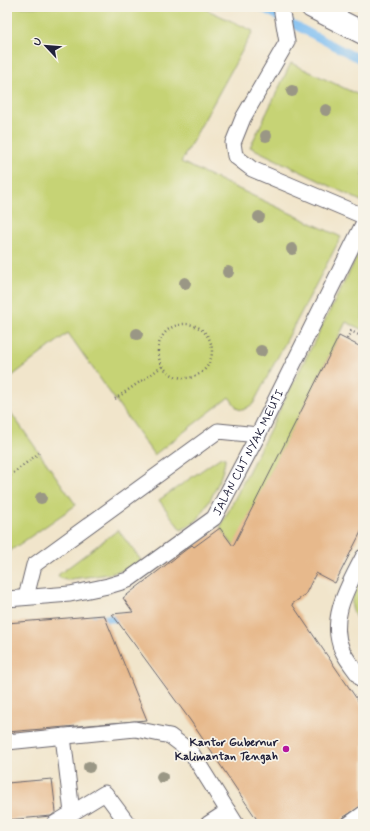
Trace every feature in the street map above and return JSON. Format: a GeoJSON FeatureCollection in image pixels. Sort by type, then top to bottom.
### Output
{"type":"FeatureCollection","features":[{"type":"Feature","properties":{"kind":"highway"},"geometry":{"type":"LineString","coordinates":[[312,7],[363,33]]}},
{"type":"Feature","properties":{"kind":"lane"},"geometry":{"type":"LineString","coordinates":[[281,7],[287,42],[243,118],[233,143],[235,156],[252,168],[363,216]]}},
{"type":"Feature","properties":{"kind":"lane","name":"JALAN CUT NYAK MEUTI"},"geometry":{"type":"LineString","coordinates":[[7,599],[70,594],[128,580],[214,518],[258,435],[363,224]]}},
{"type":"Feature","properties":{"kind":"lane"},"geometry":{"type":"LineString","coordinates":[[26,597],[34,564],[218,431],[258,435]]}},
{"type":"Feature","properties":{"kind":"lane"},"geometry":{"type":"LineString","coordinates":[[363,557],[345,594],[336,621],[342,650],[363,681]]}},
{"type":"Feature","properties":{"kind":"lane"},"geometry":{"type":"LineString","coordinates":[[7,742],[135,729],[170,736],[191,752],[236,824]]}},
{"type":"Feature","properties":{"kind":"lane"},"geometry":{"type":"LineString","coordinates":[[63,736],[72,813]]}},
{"type":"Feature","properties":{"kind":"lane"},"geometry":{"type":"LineString","coordinates":[[54,824],[105,793],[128,824]]}},
{"type":"Feature","properties":{"kind":"lane"},"geometry":{"type":"LineString","coordinates":[[208,824],[228,811]]}},
{"type":"Feature","properties":{"kind":"lane"},"geometry":{"type":"LineString","coordinates":[[349,824],[363,814]]}},
{"type":"Feature","properties":{"kind":"path"},"geometry":{"type":"LineString","coordinates":[[182,323],[196,326],[208,335],[212,349],[208,364],[198,375],[184,378],[169,374],[163,366],[161,364],[158,351],[160,338],[169,328],[182,323]]}},
{"type":"Feature","properties":{"kind":"path"},"geometry":{"type":"LineString","coordinates":[[346,339],[351,331],[363,337]]}},
{"type":"Feature","properties":{"kind":"path"},"geometry":{"type":"LineString","coordinates":[[115,399],[163,366]]}},
{"type":"Feature","properties":{"kind":"path"},"geometry":{"type":"LineString","coordinates":[[7,478],[40,453]]}},
{"type":"Feature","properties":{"kind":"green space"},"geometry":{"type":"Polygon","coordinates":[[[7,7],[201,7],[253,31],[181,162],[341,237],[253,404],[243,410],[238,409],[229,397],[154,455],[68,333],[7,380],[7,7]]]}},
{"type":"Feature","properties":{"kind":"green space"},"geometry":{"type":"Polygon","coordinates":[[[291,63],[363,97],[363,202],[250,147],[291,63]]]}},
{"type":"Feature","properties":{"kind":"green space"},"geometry":{"type":"Polygon","coordinates":[[[363,245],[363,330],[346,322],[234,546],[220,528],[363,245]]]}},
{"type":"Feature","properties":{"kind":"green space"},"geometry":{"type":"Polygon","coordinates":[[[7,407],[76,505],[7,553],[7,407]]]}},
{"type":"Feature","properties":{"kind":"green space"},"geometry":{"type":"Polygon","coordinates":[[[221,457],[225,458],[222,473],[206,508],[197,520],[181,530],[159,500],[221,457]]]}},
{"type":"Feature","properties":{"kind":"green space"},"geometry":{"type":"Polygon","coordinates":[[[118,530],[141,560],[133,566],[115,572],[66,580],[60,578],[58,575],[118,530]]]}},
{"type":"Feature","properties":{"kind":"green space"},"geometry":{"type":"Polygon","coordinates":[[[363,575],[363,629],[354,614],[352,602],[355,591],[363,575]]]}},
{"type":"Feature","properties":{"kind":"building"},"geometry":{"type":"Polygon","coordinates":[[[339,336],[363,348],[363,528],[335,583],[316,573],[305,595],[292,604],[363,708],[363,805],[344,817],[340,824],[260,824],[190,720],[112,614],[133,612],[123,598],[192,545],[194,547],[220,528],[233,546],[339,336]]]}},
{"type":"Feature","properties":{"kind":"building"},"geometry":{"type":"Polygon","coordinates":[[[104,615],[147,720],[7,732],[7,623],[104,615]]]}},
{"type":"Feature","properties":{"kind":"building"},"geometry":{"type":"Polygon","coordinates":[[[52,779],[56,812],[51,816],[7,820],[7,783],[52,779]]]}},
{"type":"Feature","properties":{"kind":"waterway"},"geometry":{"type":"LineString","coordinates":[[260,7],[363,61]]}},
{"type":"Feature","properties":{"kind":"waterway"},"geometry":{"type":"LineString","coordinates":[[95,619],[125,618]]}},
{"type":"Feature","properties":{"kind":"place","name":"Kantor Gubernur Kalimantan Tengah"},"geometry":{"type":"Point","coordinates":[286,749]}}]}
